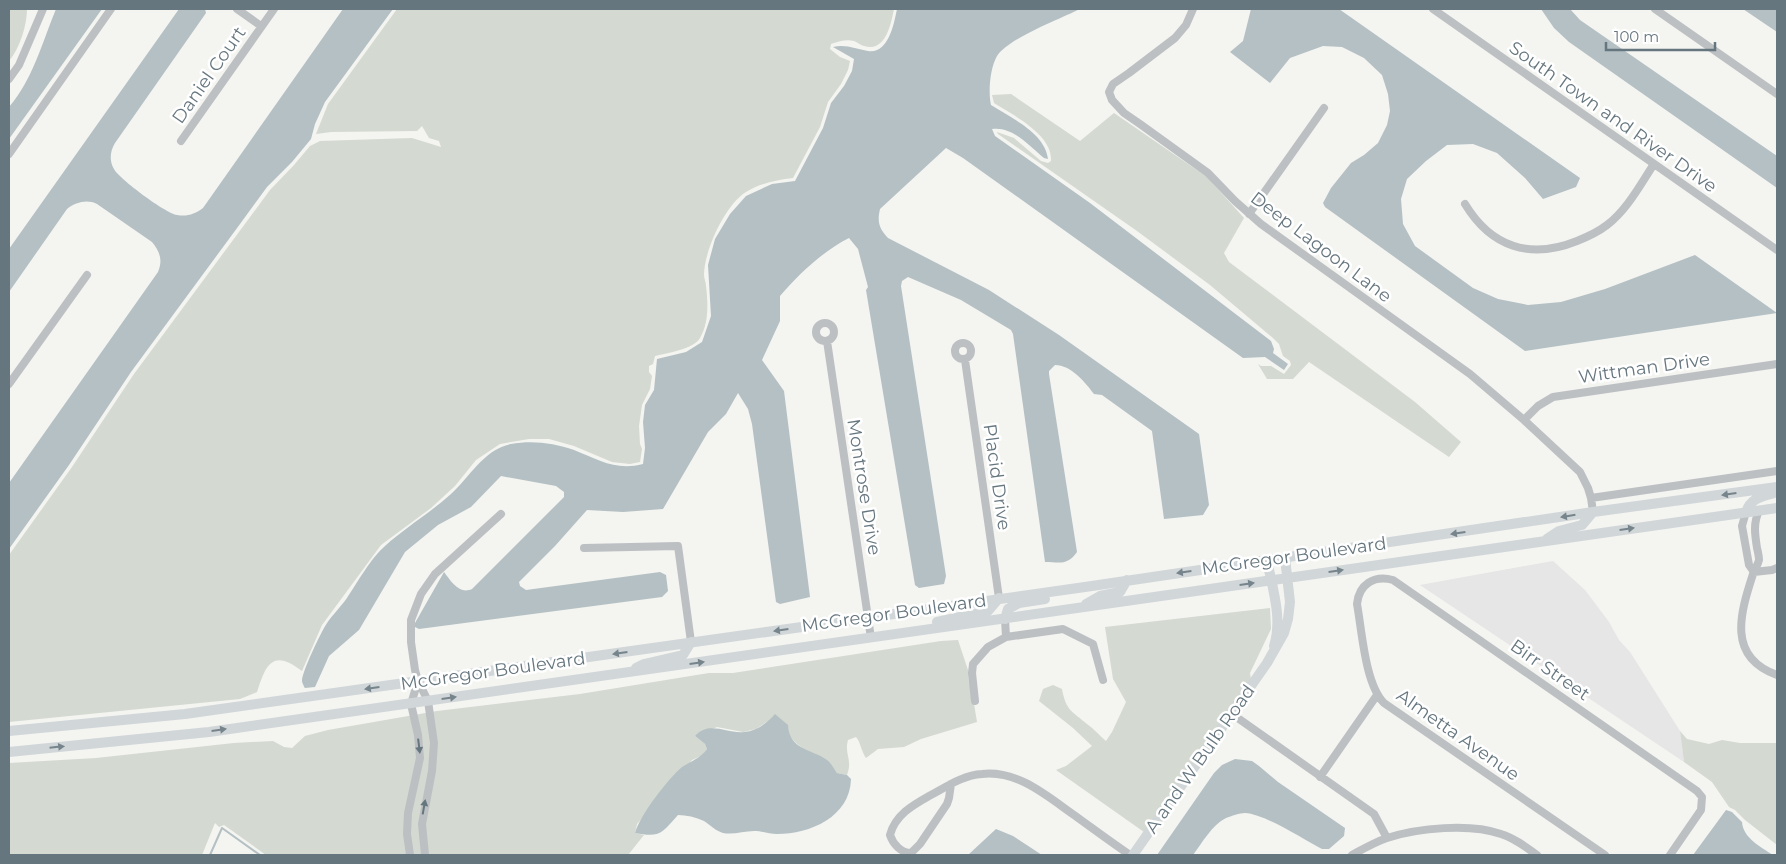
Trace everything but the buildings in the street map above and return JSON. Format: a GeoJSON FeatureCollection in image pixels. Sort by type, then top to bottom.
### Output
{"type":"FeatureCollection","features":[{"type":"Feature","properties":{"kind":"main road","name":"McGregor Boulevard"},"geometry":{"type":"LineString","coordinates":[[9,731],[185,714],[1777,487]]}},
{"type":"Feature","properties":{"kind":"main road"},"geometry":{"type":"LineString","coordinates":[[1746,512],[1753,499],[1777,492]]}},
{"type":"Feature","properties":{"kind":"main road","name":"McGregor Boulevard"},"geometry":{"type":"LineString","coordinates":[[9,752],[209,732],[1777,508]]}},
{"type":"Feature","properties":{"kind":"main road"},"geometry":{"type":"LineString","coordinates":[[1544,541],[1559,531],[1582,525],[1593,512]]}},
{"type":"Feature","properties":{"kind":"main road","name":"A and W Bulb Road"},"geometry":{"type":"LineString","coordinates":[[1131,855],[1267,664],[1284,633],[1290,602],[1285,558]]}},
{"type":"Feature","properties":{"kind":"main road","name":"A and W Bulb Road"},"geometry":{"type":"LineString","coordinates":[[1267,560],[1275,600],[1277,628],[1276,640],[1267,664]]}},
{"type":"Feature","properties":{"kind":"main road"},"geometry":{"type":"LineString","coordinates":[[1080,607],[1100,596],[1120,592],[1127,580]]}},
{"type":"Feature","properties":{"kind":"main road"},"geometry":{"type":"LineString","coordinates":[[1005,619],[1008,609],[1018,603],[1077,593],[1085,587]]}},
{"type":"Feature","properties":{"kind":"main road"},"geometry":{"type":"LineString","coordinates":[[926,630],[938,622],[988,611],[999,598]]}},
{"type":"Feature","properties":{"kind":"main road"},"geometry":{"type":"LineString","coordinates":[[627,673],[644,664],[683,655],[691,642]]}},
{"type":"Feature","properties":{"kind":"street"},"geometry":{"type":"LineString","coordinates":[[9,79],[19,66],[43,9]]}},
{"type":"Feature","properties":{"kind":"street"},"geometry":{"type":"LineString","coordinates":[[9,154],[111,9]]}},
{"type":"Feature","properties":{"kind":"street","name":"Daniel Court"},"geometry":{"type":"LineString","coordinates":[[237,9],[262,26]]}},
{"type":"Feature","properties":{"kind":"street","name":"Daniel Court"},"geometry":{"type":"LineString","coordinates":[[181,141],[274,9]]}},
{"type":"Feature","properties":{"kind":"street","name":"Deep Lagoon Lane"},"geometry":{"type":"LineString","coordinates":[[1193,9],[1186,25],[1175,38],[1113,84],[1109,92],[1112,100],[1118,107],[1208,173],[1249,214],[1307,258],[1470,374],[1524,420],[1580,472],[1591,498],[1593,512]]}},
{"type":"Feature","properties":{"kind":"street","name":"South Town and River Drive"},"geometry":{"type":"LineString","coordinates":[[1432,9],[1777,250]]}},
{"type":"Feature","properties":{"kind":"street"},"geometry":{"type":"LineString","coordinates":[[1655,9],[1777,94]]}},
{"type":"Feature","properties":{"kind":"street"},"geometry":{"type":"LineString","coordinates":[[1249,214],[1324,108]]}},
{"type":"Feature","properties":{"kind":"street"},"geometry":{"type":"LineString","coordinates":[[1465,204],[1475,219],[1500,241],[1516,247],[1534,250],[1558,248],[1590,236],[1608,225],[1622,211],[1654,164]]}},
{"type":"Feature","properties":{"kind":"street"},"geometry":{"type":"LineString","coordinates":[[9,384],[87,275]]}},
{"type":"Feature","properties":{"kind":"street","name":"Montrose Drive"},"geometry":{"type":"LineString","coordinates":[[827,340],[871,638]]}},
{"type":"Feature","properties":{"kind":"street","name":"Placid Drive"},"geometry":{"type":"LineString","coordinates":[[965,360],[999,598]]}},
{"type":"Feature","properties":{"kind":"street","name":"Wittman Drive"},"geometry":{"type":"LineString","coordinates":[[1524,420],[1538,406],[1553,397],[1777,364]]}},
{"type":"Feature","properties":{"kind":"street"},"geometry":{"type":"LineString","coordinates":[[1591,498],[1777,471]]}},
{"type":"Feature","properties":{"kind":"street"},"geometry":{"type":"LineString","coordinates":[[1759,511],[1755,526],[1759,560],[1744,606],[1741,631],[1742,643],[1749,658],[1754,663],[1766,671],[1777,675]]}},
{"type":"Feature","properties":{"kind":"street"},"geometry":{"type":"LineString","coordinates":[[1746,512],[1742,526],[1749,565],[1754,572]]}},
{"type":"Feature","properties":{"kind":"street"},"geometry":{"type":"LineString","coordinates":[[425,855],[422,824],[434,755],[434,743],[428,701],[418,681],[410,631],[411,620],[417,602],[435,574],[501,514]]}},
{"type":"Feature","properties":{"kind":"street"},"geometry":{"type":"LineString","coordinates":[[584,548],[678,546],[691,642]]}},
{"type":"Feature","properties":{"kind":"street"},"geometry":{"type":"LineString","coordinates":[[1754,572],[1777,568]]}},
{"type":"Feature","properties":{"kind":"street","name":"Almetta Avenue"},"geometry":{"type":"LineString","coordinates":[[1377,578],[1367,583],[1361,590],[1357,604],[1370,676],[1378,695],[1384,703],[1604,855]]}},
{"type":"Feature","properties":{"kind":"street","name":"Birr Street"},"geometry":{"type":"LineString","coordinates":[[1377,578],[1393,580],[1697,791],[1702,797],[1701,810],[1670,855]]}},
{"type":"Feature","properties":{"kind":"street"},"geometry":{"type":"LineString","coordinates":[[1005,619],[1006,637]]}},
{"type":"Feature","properties":{"kind":"street"},"geometry":{"type":"LineString","coordinates":[[975,701],[972,673],[974,664],[988,647],[1006,637],[1063,629],[1093,644],[1103,680]]}},
{"type":"Feature","properties":{"kind":"street"},"geometry":{"type":"LineString","coordinates":[[410,855],[407,834],[408,813],[420,758],[418,736],[411,704],[418,681]]}},
{"type":"Feature","properties":{"kind":"street"},"geometry":{"type":"LineString","coordinates":[[1320,777],[1378,695]]}},
{"type":"Feature","properties":{"kind":"street"},"geometry":{"type":"LineString","coordinates":[[1232,714],[1374,814],[1387,838]]}},
{"type":"Feature","properties":{"kind":"street"},"geometry":{"type":"LineString","coordinates":[[951,784],[947,804],[920,844],[911,853],[901,850],[890,835],[896,822],[910,806],[951,784],[973,775],[984,773],[997,774],[1023,782],[1036,789],[1131,855]]}},
{"type":"Feature","properties":{"kind":"street"},"geometry":{"type":"LineString","coordinates":[[1352,855],[1387,838],[1431,830],[1478,828],[1502,834],[1537,855]]}},
{"type":"Feature","properties":{"kind":"shaded area"},"geometry":{"type":"Polygon","coordinates":[[[9,9],[27,9],[22,36],[9,61],[9,9]]]}},
{"type":"Feature","properties":{"kind":"shaded area"},"geometry":{"type":"Polygon","coordinates":[[[56,9],[102,9],[9,139],[9,107],[31,73],[56,9]]]}},
{"type":"Feature","properties":{"kind":"shaded area"},"geometry":{"type":"Polygon","coordinates":[[[179,9],[205,9],[206,13],[115,143],[111,159],[114,169],[133,188],[164,209],[184,216],[203,208],[343,9],[393,9],[325,102],[315,124],[311,139],[292,162],[267,187],[131,372],[69,465],[9,549],[9,483],[158,272],[160,260],[159,253],[152,242],[97,204],[89,202],[78,203],[67,209],[9,292],[9,249],[179,9]]]}},
{"type":"Feature","properties":{"kind":"shaded area"},"geometry":{"type":"Polygon","coordinates":[[[397,9],[894,9],[889,29],[878,45],[864,46],[848,40],[831,44],[830,49],[840,57],[850,61],[848,70],[828,102],[820,127],[793,178],[769,182],[746,192],[738,198],[723,218],[712,242],[705,265],[707,313],[705,326],[700,338],[697,342],[686,348],[655,356],[653,364],[649,366],[649,372],[652,376],[650,389],[642,405],[639,426],[642,449],[640,462],[630,464],[612,462],[574,446],[549,439],[529,439],[500,444],[476,460],[455,486],[431,508],[381,545],[322,625],[302,671],[292,664],[277,660],[267,667],[257,692],[240,699],[9,722],[9,555],[72,467],[134,374],[270,190],[310,146],[320,141],[412,138],[441,147],[439,141],[429,138],[422,126],[417,131],[331,132],[316,134],[328,104],[397,9]]]}},
{"type":"Feature","properties":{"kind":"shaded area"},"geometry":{"type":"Polygon","coordinates":[[[897,9],[1080,9],[1012,42],[997,56],[991,73],[991,105],[1034,134],[1041,141],[1048,159],[1044,158],[1014,134],[1000,129],[992,129],[995,136],[1090,203],[1271,341],[1274,349],[1273,353],[1288,364],[1284,370],[1265,357],[1243,358],[963,158],[946,148],[880,209],[880,225],[888,238],[989,290],[1059,335],[1199,434],[1209,505],[1203,515],[1164,519],[1152,431],[1102,395],[1094,394],[1072,371],[1055,365],[1049,371],[1049,374],[1077,552],[1066,561],[1059,563],[1045,562],[1013,334],[1011,330],[961,300],[908,277],[902,281],[901,286],[946,576],[944,584],[919,588],[915,585],[866,290],[868,287],[858,249],[849,238],[830,249],[812,264],[780,296],[780,321],[762,360],[784,391],[810,597],[780,604],[776,602],[752,424],[748,409],[738,393],[726,414],[708,432],[663,509],[623,512],[587,510],[519,582],[520,586],[526,590],[660,572],[666,575],[668,591],[662,597],[419,629],[415,627],[415,623],[444,572],[459,589],[472,589],[564,497],[564,492],[556,486],[501,476],[471,507],[438,525],[405,552],[359,630],[329,656],[315,687],[305,688],[302,681],[305,670],[324,628],[375,557],[393,539],[451,494],[492,452],[511,444],[543,443],[574,450],[600,461],[616,465],[633,466],[643,464],[645,405],[654,390],[657,359],[686,352],[702,342],[711,316],[708,265],[715,239],[730,214],[746,196],[772,184],[795,181],[823,128],[831,103],[844,86],[852,71],[854,59],[833,47],[847,46],[868,51],[875,51],[881,48],[889,36],[897,9]]]}},
{"type":"Feature","properties":{"kind":"shaded area"},"geometry":{"type":"Polygon","coordinates":[[[1251,9],[1339,9],[1580,178],[1576,187],[1543,199],[1525,178],[1497,153],[1473,144],[1447,145],[1407,179],[1401,199],[1403,224],[1415,246],[1473,288],[1498,299],[1528,305],[1561,302],[1605,289],[1695,255],[1777,313],[1525,351],[1325,207],[1323,203],[1331,188],[1351,163],[1378,143],[1387,125],[1390,111],[1388,94],[1382,75],[1364,58],[1342,47],[1323,46],[1290,58],[1270,83],[1230,52],[1243,41],[1251,9]]]}},
{"type":"Feature","properties":{"kind":"shaded area"},"geometry":{"type":"Polygon","coordinates":[[[1541,9],[1570,9],[1580,20],[1777,156],[1777,188],[1569,42],[1554,28],[1541,9]]]}},
{"type":"Feature","properties":{"kind":"shaded area"},"geometry":{"type":"Polygon","coordinates":[[[1743,9],[1777,9],[1777,32],[1743,9]]]}},
{"type":"Feature","properties":{"kind":"shaded area"},"geometry":{"type":"Polygon","coordinates":[[[1011,94],[1080,141],[1114,113],[1207,177],[1244,218],[1224,253],[1229,262],[1415,402],[1461,442],[1449,457],[1309,362],[1293,379],[1267,379],[1258,364],[1261,366],[1271,366],[1284,374],[1291,365],[1290,361],[1283,356],[1279,344],[1273,338],[1210,285],[1137,231],[998,134],[997,132],[1014,138],[1041,161],[1048,163],[1051,161],[1046,143],[1039,134],[994,103],[992,95],[1011,94]]]}},
{"type":"Feature","properties":{"kind":"shaded area"},"geometry":{"type":"Polygon","coordinates":[[[1553,561],[1585,590],[1609,622],[1619,640],[1630,652],[1680,731],[1684,762],[1420,585],[1553,561]]]}},
{"type":"Feature","properties":{"kind":"shaded area"},"geometry":{"type":"Polygon","coordinates":[[[1270,608],[1271,629],[1250,673],[1251,680],[1144,832],[1056,770],[1066,766],[1092,746],[1039,701],[1043,689],[1053,685],[1062,689],[1065,702],[1070,710],[1106,741],[1126,702],[1113,679],[1105,627],[1270,608]]]}},
{"type":"Feature","properties":{"kind":"shaded area"},"geometry":{"type":"Polygon","coordinates":[[[958,640],[968,670],[977,722],[921,739],[904,747],[878,749],[866,758],[856,737],[848,740],[849,770],[847,775],[837,773],[827,761],[805,750],[768,721],[756,729],[743,732],[717,727],[695,736],[705,744],[707,749],[703,755],[692,760],[637,824],[635,833],[644,835],[628,855],[266,855],[224,825],[219,827],[215,823],[202,855],[9,855],[9,763],[96,758],[234,743],[273,741],[284,747],[292,748],[305,736],[328,730],[437,711],[580,694],[709,673],[733,673],[958,640]]]}},
{"type":"Feature","properties":{"kind":"shaded area"},"geometry":{"type":"Polygon","coordinates":[[[775,714],[788,725],[789,733],[797,744],[821,756],[831,764],[837,773],[847,775],[851,779],[849,792],[844,804],[836,813],[815,827],[790,833],[774,834],[754,831],[731,834],[723,833],[704,821],[691,816],[678,815],[660,833],[650,835],[635,833],[648,807],[669,780],[682,767],[699,757],[707,749],[705,744],[695,736],[700,731],[712,728],[738,732],[749,731],[761,726],[775,714]]]}},
{"type":"Feature","properties":{"kind":"shaded area"},"geometry":{"type":"Polygon","coordinates":[[[1680,731],[1687,739],[1709,744],[1722,740],[1740,743],[1777,743],[1777,845],[1729,807],[1712,782],[1684,762],[1680,731]]]}},
{"type":"Feature","properties":{"kind":"shaded area"},"geometry":{"type":"Polygon","coordinates":[[[1235,759],[1252,761],[1278,782],[1345,828],[1344,836],[1329,849],[1322,849],[1273,822],[1253,814],[1243,813],[1226,818],[1216,825],[1193,855],[1157,855],[1214,773],[1222,765],[1235,759]]]}},
{"type":"Feature","properties":{"kind":"shaded area"},"geometry":{"type":"Polygon","coordinates":[[[1726,810],[1732,812],[1742,822],[1743,828],[1753,842],[1773,855],[1693,855],[1726,810]]]}},
{"type":"Feature","properties":{"kind":"shaded area"},"geometry":{"type":"Polygon","coordinates":[[[996,829],[1013,836],[1042,855],[968,855],[996,829]]]}},
{"type":"Feature","properties":{"kind":"waterway"},"geometry":{"type":"LineString","coordinates":[[210,855],[222,828],[260,855]]}}]}
